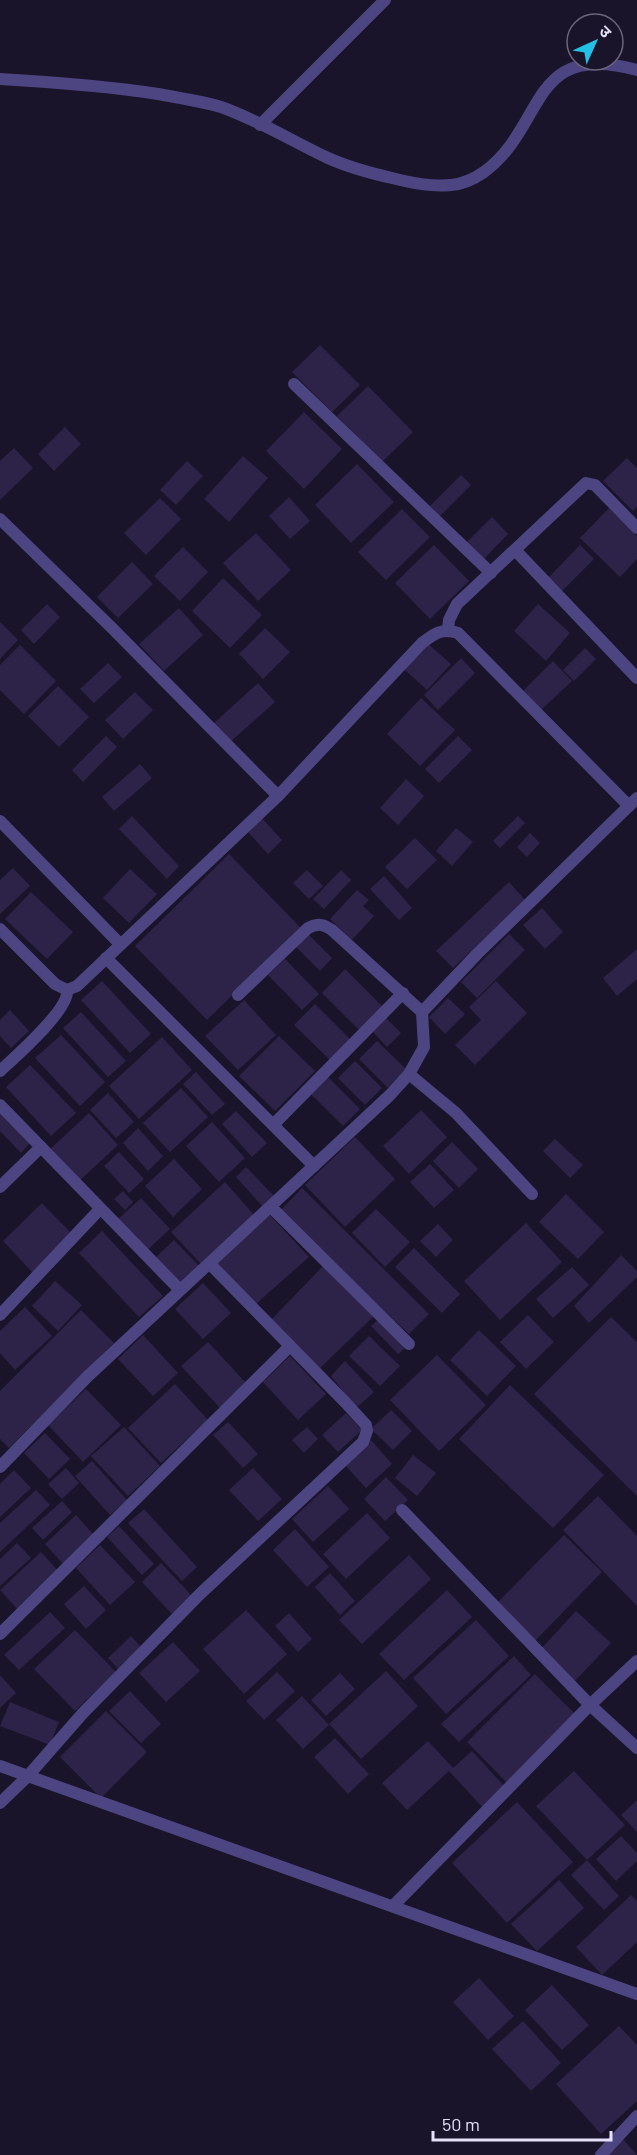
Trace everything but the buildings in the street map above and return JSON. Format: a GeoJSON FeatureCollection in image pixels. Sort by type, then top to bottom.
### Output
{"type":"FeatureCollection","features":[{"type":"Feature","properties":{"kind":"street"},"geometry":{"type":"LineString","coordinates":[[260,125],[386,0]]}},
{"type":"Feature","properties":{"kind":"street"},"geometry":{"type":"LineString","coordinates":[[0,79],[84,85],[183,98],[221,108],[328,158],[369,173],[433,186],[454,185],[475,178],[493,165],[513,143],[544,90],[554,79],[583,65],[598,63],[637,70]]}},
{"type":"Feature","properties":{"kind":"street"},"geometry":{"type":"LineString","coordinates":[[294,384],[491,573]]}},
{"type":"Feature","properties":{"kind":"street"},"geometry":{"type":"LineString","coordinates":[[448,630],[449,620],[457,604],[586,483],[595,485],[637,528]]}},
{"type":"Feature","properties":{"kind":"street"},"geometry":{"type":"LineString","coordinates":[[0,519],[112,628],[278,796]]}},
{"type":"Feature","properties":{"kind":"street"},"geometry":{"type":"LineString","coordinates":[[516,551],[637,678]]}},
{"type":"Feature","properties":{"kind":"street"},"geometry":{"type":"LineString","coordinates":[[67,990],[81,982],[278,796],[422,643],[440,631],[448,630],[458,633],[633,802],[478,953],[422,1012]]}},
{"type":"Feature","properties":{"kind":"street"},"geometry":{"type":"LineString","coordinates":[[0,821],[120,944]]}},
{"type":"Feature","properties":{"kind":"street"},"geometry":{"type":"LineString","coordinates":[[0,1467],[87,1377],[390,1095],[409,1074],[424,1047],[422,1012],[324,925],[316,924],[308,928],[238,995]]}},
{"type":"Feature","properties":{"kind":"street"},"geometry":{"type":"LineString","coordinates":[[0,929],[55,984],[67,990]]}},
{"type":"Feature","properties":{"kind":"street"},"geometry":{"type":"LineString","coordinates":[[106,958],[314,1166]]}},
{"type":"Feature","properties":{"kind":"street"},"geometry":{"type":"LineString","coordinates":[[0,1071],[57,1014],[66,999],[67,990]]}},
{"type":"Feature","properties":{"kind":"street"},"geometry":{"type":"LineString","coordinates":[[273,1125],[403,993]]}},
{"type":"Feature","properties":{"kind":"street"},"geometry":{"type":"LineString","coordinates":[[409,1074],[456,1113],[532,1194]]}},
{"type":"Feature","properties":{"kind":"street"},"geometry":{"type":"LineString","coordinates":[[0,1105],[180,1290]]}},
{"type":"Feature","properties":{"kind":"street"},"geometry":{"type":"LineString","coordinates":[[0,1187],[41,1147]]}},
{"type":"Feature","properties":{"kind":"street"},"geometry":{"type":"LineString","coordinates":[[271,1207],[409,1344]]}},
{"type":"Feature","properties":{"kind":"street"},"geometry":{"type":"LineString","coordinates":[[0,1315],[100,1209]]}},
{"type":"Feature","properties":{"kind":"street"},"geometry":{"type":"LineString","coordinates":[[0,1803],[27,1777],[83,1713],[200,1594],[363,1442],[367,1431],[366,1425],[210,1264]]}},
{"type":"Feature","properties":{"kind":"street"},"geometry":{"type":"LineString","coordinates":[[0,1634],[290,1346]]}},
{"type":"Feature","properties":{"kind":"street"},"geometry":{"type":"LineString","coordinates":[[402,1510],[590,1705],[637,1748]]}},
{"type":"Feature","properties":{"kind":"street"},"geometry":{"type":"LineString","coordinates":[[393,1906],[590,1705],[637,1661]]}},
{"type":"Feature","properties":{"kind":"street"},"geometry":{"type":"LineString","coordinates":[[0,1766],[637,1994]]}},
{"type":"Feature","properties":{"kind":"street"},"geometry":{"type":"LineString","coordinates":[[601,2155],[637,2115]]}}]}
